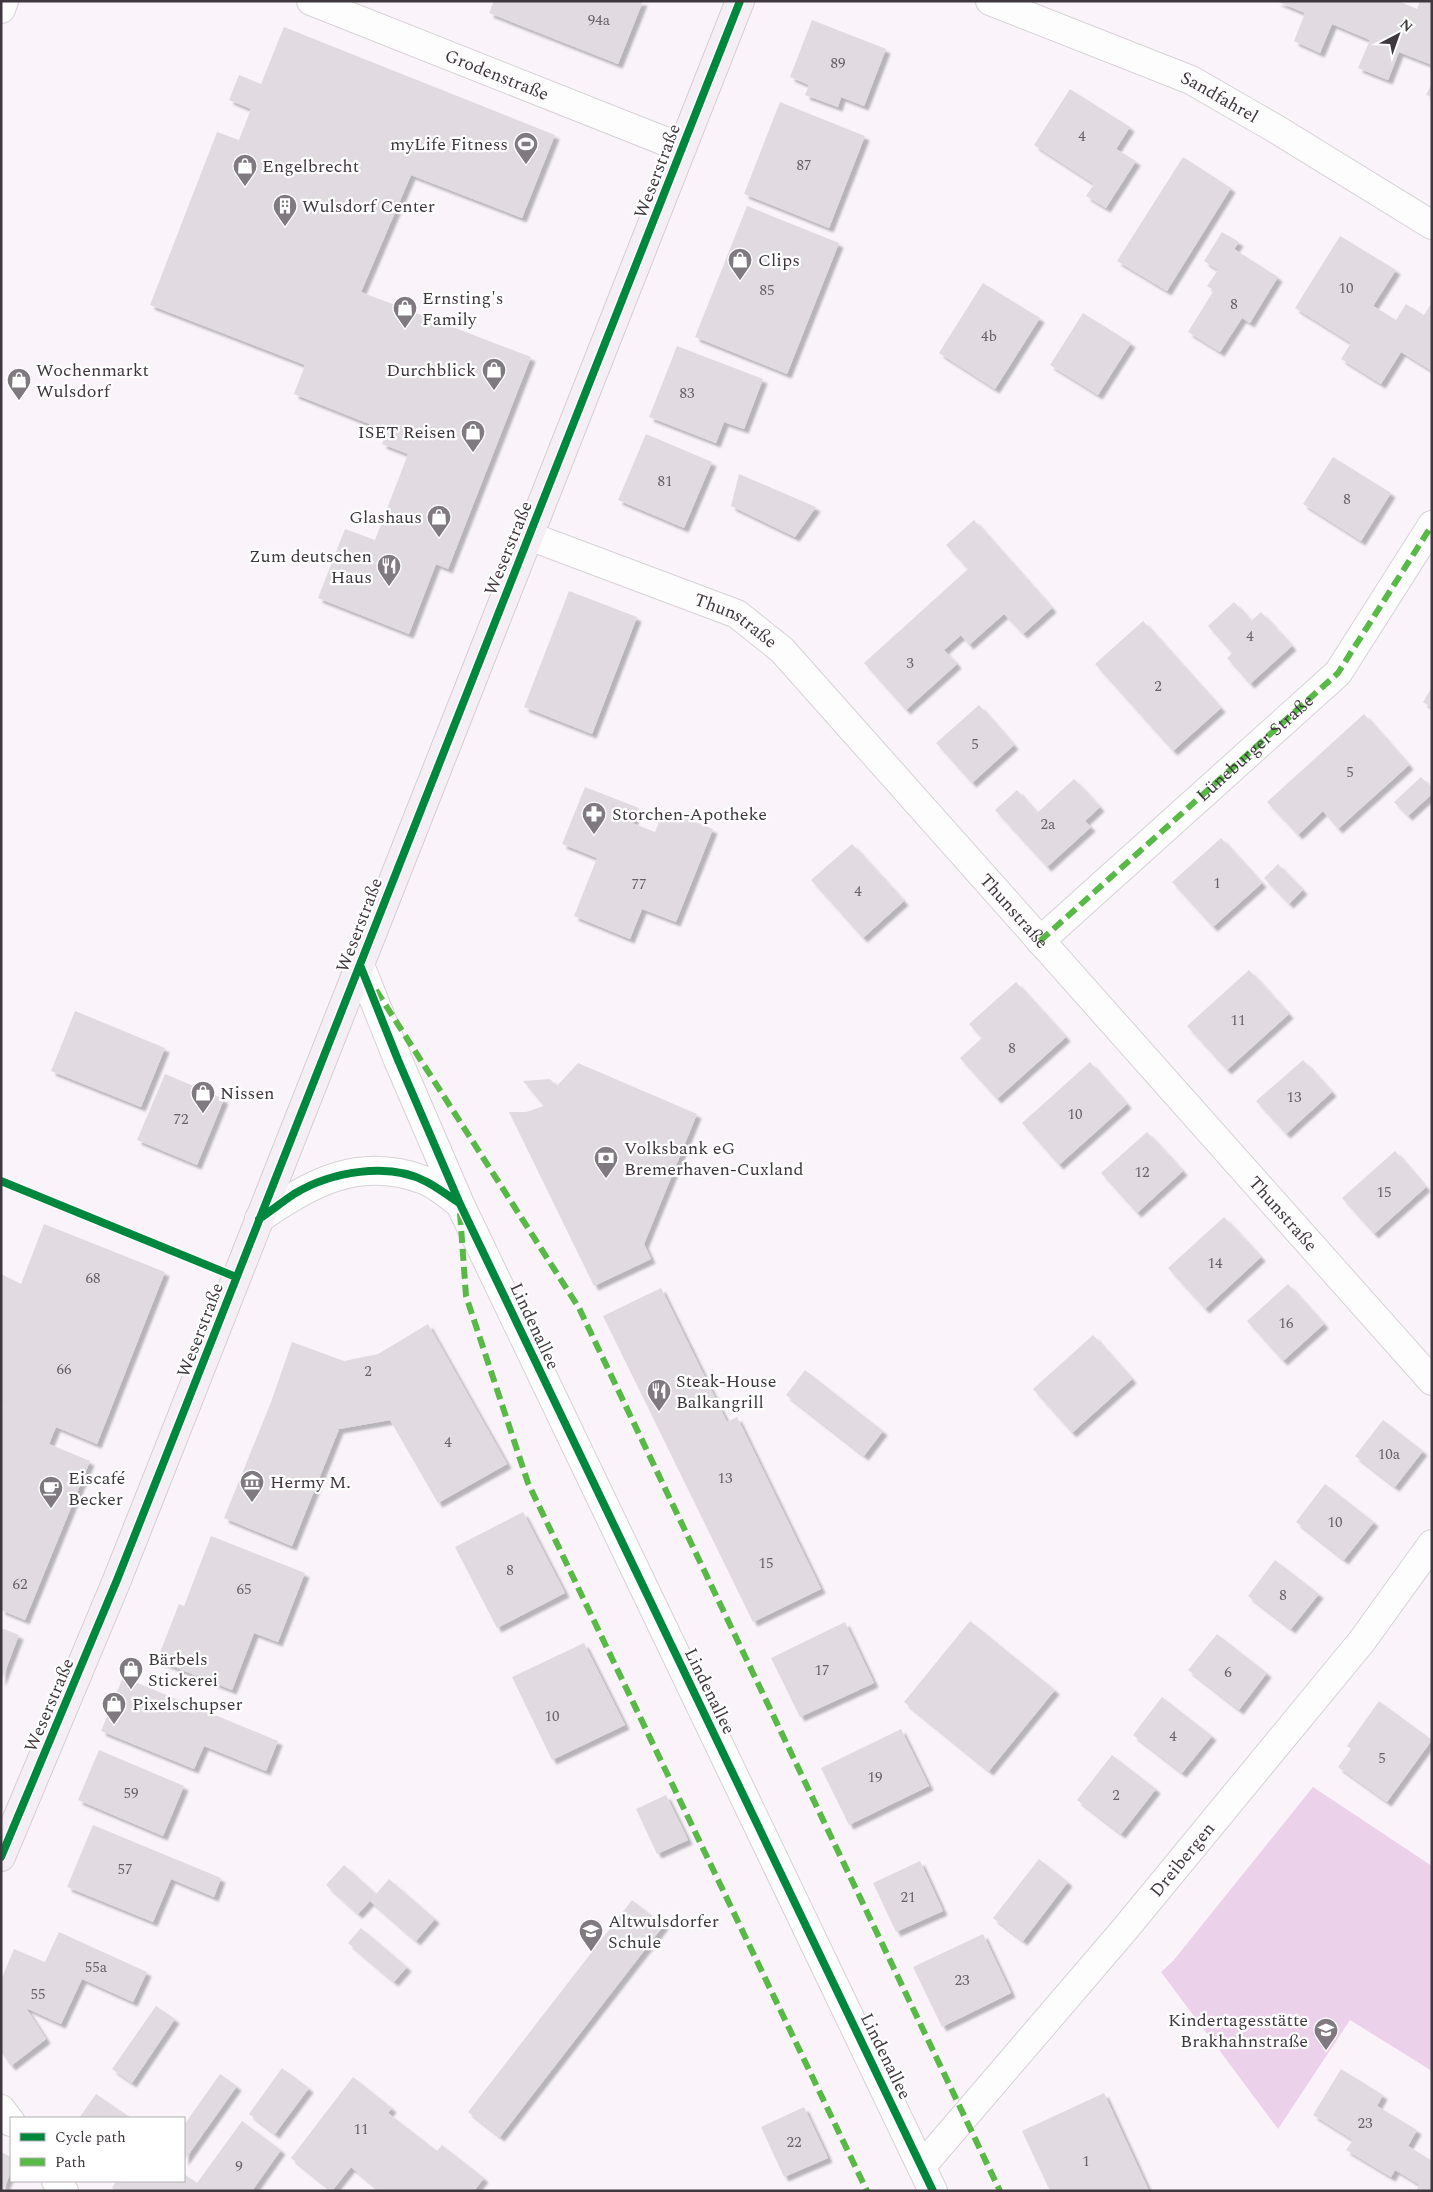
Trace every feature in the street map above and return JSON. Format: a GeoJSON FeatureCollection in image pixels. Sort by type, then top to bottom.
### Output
{"type":"FeatureCollection","features":[{"type":"Feature","properties":{"kind":"main road","name":"Weserstraße"},"geometry":{"type":"LineString","coordinates":[[1,1857],[117,1580],[740,1]]}},
{"type":"Feature","properties":{"kind":"street"},"geometry":{"type":"LineString","coordinates":[[1,9],[4,1]]}},
{"type":"Feature","properties":{"kind":"street","name":"Grodenstraße"},"geometry":{"type":"LineString","coordinates":[[311,1],[682,148]]}},
{"type":"Feature","properties":{"kind":"street","name":"Sandfahrel"},"geometry":{"type":"LineString","coordinates":[[990,1],[1191,80],[1276,129],[1432,225]]}},
{"type":"Feature","properties":{"kind":"street","name":"Lüneburger Straße"},"geometry":{"type":"LineString","coordinates":[[1040,941],[1338,673],[1432,525]]}},
{"type":"Feature","properties":{"kind":"street","name":"Thunstraße"},"geometry":{"type":"LineString","coordinates":[[529,536],[737,614],[782,650],[1432,1381]]}},
{"type":"Feature","properties":{"kind":"street","name":"Lindenallee"},"geometry":{"type":"LineString","coordinates":[[360,965],[398,1060],[460,1204],[933,2191]]}},
{"type":"Feature","properties":{"kind":"street"},"geometry":{"type":"LineString","coordinates":[[259,1219],[296,1194],[331,1178],[370,1171],[389,1170],[426,1181],[460,1204]]}},
{"type":"Feature","properties":{"kind":"street","name":"Dreibergen"},"geometry":{"type":"LineString","coordinates":[[922,2166],[1125,1929],[1362,1641],[1432,1544]]}},
{"type":"Feature","properties":{"kind":"street"},"geometry":{"type":"LineString","coordinates":[[1,2109],[10,2121]]}},
{"type":"Feature","properties":{"kind":"shaded area","name":"Kindertagesstätte Brakhahnstraße"},"geometry":{"type":"Polygon","coordinates":[[[1313,1787],[1432,1866],[1432,2071],[1350,2020],[1278,2129],[1161,1972],[1173,1961],[1313,1787]]]}},
{"type":"Feature","properties":{"kind":"building"},"geometry":{"type":"Polygon","coordinates":[[[494,1],[643,1],[618,64],[489,13],[494,1]]]}},
{"type":"Feature","properties":{"kind":"building"},"geometry":{"type":"Polygon","coordinates":[[[1276,1],[1398,1],[1417,9],[1420,1],[1430,1],[1432,2],[1432,65],[1399,52],[1388,80],[1358,68],[1370,40],[1332,24],[1320,53],[1294,41],[1305,13],[1276,1]]]}},
{"type":"Feature","properties":{"kind":"building"},"geometry":{"type":"Polygon","coordinates":[[[812,20],[886,49],[864,106],[841,97],[838,107],[805,95],[809,85],[790,77],[812,20]]]}},
{"type":"Feature","properties":{"kind":"building"},"geometry":{"type":"Polygon","coordinates":[[[284,27],[555,135],[522,218],[411,175],[361,292],[531,357],[448,569],[436,564],[409,634],[318,598],[345,529],[375,540],[408,454],[382,444],[387,431],[294,394],[305,365],[150,305],[217,132],[239,140],[251,109],[229,100],[239,75],[261,84],[284,27]]]}},
{"type":"Feature","properties":{"kind":"building"},"geometry":{"type":"Polygon","coordinates":[[[1432,83],[1432,97],[1426,95],[1432,83]]]}},
{"type":"Feature","properties":{"kind":"building"},"geometry":{"type":"Polygon","coordinates":[[[1070,89],[1130,127],[1116,149],[1136,161],[1106,208],[1086,196],[1094,184],[1034,145],[1070,89]]]}},
{"type":"Feature","properties":{"kind":"building"},"geometry":{"type":"Polygon","coordinates":[[[780,102],[865,136],[829,228],[744,194],[780,102]]]}},
{"type":"Feature","properties":{"kind":"building"},"geometry":{"type":"Polygon","coordinates":[[[1183,157],[1231,188],[1167,291],[1117,261],[1183,157]]]}},
{"type":"Feature","properties":{"kind":"building"},"geometry":{"type":"Polygon","coordinates":[[[747,206],[839,243],[787,374],[695,337],[747,206]]]}},
{"type":"Feature","properties":{"kind":"building"},"geometry":{"type":"Polygon","coordinates":[[[1222,232],[1239,242],[1234,249],[1278,277],[1250,323],[1242,318],[1220,352],[1188,332],[1214,290],[1207,286],[1218,270],[1204,261],[1222,232]]]}},
{"type":"Feature","properties":{"kind":"building"},"geometry":{"type":"Polygon","coordinates":[[[1340,236],[1396,270],[1373,306],[1396,320],[1406,304],[1424,315],[1432,302],[1432,371],[1401,352],[1381,384],[1341,359],[1351,343],[1295,308],[1340,236]]]}},
{"type":"Feature","properties":{"kind":"building"},"geometry":{"type":"Polygon","coordinates":[[[983,283],[1040,318],[995,389],[939,353],[983,283]]]}},
{"type":"Feature","properties":{"kind":"building"},"geometry":{"type":"Polygon","coordinates":[[[1083,313],[1131,343],[1098,395],[1050,365],[1083,313]]]}},
{"type":"Feature","properties":{"kind":"building"},"geometry":{"type":"Polygon","coordinates":[[[677,346],[763,379],[744,429],[724,422],[716,443],[649,417],[677,346]]]}},
{"type":"Feature","properties":{"kind":"building"},"geometry":{"type":"Polygon","coordinates":[[[646,434],[712,462],[684,528],[618,500],[646,434]]]}},
{"type":"Feature","properties":{"kind":"building"},"geometry":{"type":"Polygon","coordinates":[[[1333,457],[1391,493],[1361,541],[1303,504],[1333,457]]]}},
{"type":"Feature","properties":{"kind":"building"},"geometry":{"type":"Polygon","coordinates":[[[739,474],[816,507],[795,537],[731,506],[739,474]]]}},
{"type":"Feature","properties":{"kind":"building"},"geometry":{"type":"Polygon","coordinates":[[[974,520],[1052,608],[1023,634],[1004,614],[969,645],[961,635],[944,650],[957,664],[906,710],[864,663],[968,569],[946,545],[974,520]]]}},
{"type":"Feature","properties":{"kind":"building"},"geometry":{"type":"Polygon","coordinates":[[[569,591],[637,617],[592,734],[524,707],[569,591]]]}},
{"type":"Feature","properties":{"kind":"building"},"geometry":{"type":"Polygon","coordinates":[[[1234,602],[1251,621],[1261,612],[1292,646],[1250,684],[1227,658],[1232,653],[1208,626],[1234,602]]]}},
{"type":"Feature","properties":{"kind":"building"},"geometry":{"type":"Polygon","coordinates":[[[1143,621],[1221,708],[1173,751],[1095,664],[1143,621]]]}},
{"type":"Feature","properties":{"kind":"building"},"geometry":{"type":"Polygon","coordinates":[[[1432,687],[1432,708],[1423,702],[1432,687]]]}},
{"type":"Feature","properties":{"kind":"building"},"geometry":{"type":"Polygon","coordinates":[[[979,705],[1014,745],[972,783],[936,743],[979,705]]]}},
{"type":"Feature","properties":{"kind":"building"},"geometry":{"type":"Polygon","coordinates":[[[1364,714],[1409,765],[1338,829],[1323,811],[1298,835],[1267,802],[1364,714]]]}},
{"type":"Feature","properties":{"kind":"building"},"geometry":{"type":"Polygon","coordinates":[[[1421,777],[1432,789],[1432,794],[1408,816],[1394,802],[1421,777]]]}},
{"type":"Feature","properties":{"kind":"building"},"geometry":{"type":"Polygon","coordinates":[[[1074,779],[1100,807],[1085,821],[1091,827],[1047,867],[995,810],[1017,790],[1037,813],[1074,779]]]}},
{"type":"Feature","properties":{"kind":"building"},"geometry":{"type":"Polygon","coordinates":[[[585,787],[639,808],[632,823],[655,832],[664,810],[713,829],[676,922],[642,909],[630,939],[574,916],[597,858],[562,844],[585,787]]]}},
{"type":"Feature","properties":{"kind":"building"},"geometry":{"type":"Polygon","coordinates":[[[1221,838],[1262,883],[1213,927],[1172,882],[1221,838]]]}},
{"type":"Feature","properties":{"kind":"building"},"geometry":{"type":"Polygon","coordinates":[[[852,844],[904,901],[863,938],[811,880],[852,844]]]}},
{"type":"Feature","properties":{"kind":"building"},"geometry":{"type":"Polygon","coordinates":[[[1278,864],[1303,890],[1289,904],[1264,878],[1278,864]]]}},
{"type":"Feature","properties":{"kind":"building"},"geometry":{"type":"Polygon","coordinates":[[[1249,970],[1289,1014],[1227,1070],[1187,1026],[1249,970]]]}},
{"type":"Feature","properties":{"kind":"building"},"geometry":{"type":"Polygon","coordinates":[[[1016,982],[1066,1037],[997,1099],[960,1058],[982,1038],[969,1024],[1016,982]]]}},
{"type":"Feature","properties":{"kind":"building"},"geometry":{"type":"Polygon","coordinates":[[[75,1011],[165,1048],[141,1107],[51,1071],[75,1011]]]}},
{"type":"Feature","properties":{"kind":"building"},"geometry":{"type":"Polygon","coordinates":[[[1303,1060],[1332,1092],[1286,1134],[1256,1101],[1303,1060]]]}},
{"type":"Feature","properties":{"kind":"building"},"geometry":{"type":"Polygon","coordinates":[[[1090,1062],[1127,1104],[1059,1165],[1022,1123],[1090,1062]]]}},
{"type":"Feature","properties":{"kind":"building","name":"Volksbank eG Bremerhaven-Cuxland"},"geometry":{"type":"Polygon","coordinates":[[[578,1063],[697,1114],[644,1244],[651,1259],[594,1286],[509,1112],[526,1112],[544,1106],[523,1081],[550,1079],[557,1086],[578,1063]]]}},
{"type":"Feature","properties":{"kind":"building"},"geometry":{"type":"Polygon","coordinates":[[[165,1074],[224,1099],[197,1165],[137,1140],[165,1074]]]}},
{"type":"Feature","properties":{"kind":"building"},"geometry":{"type":"Polygon","coordinates":[[[1147,1132],[1183,1171],[1137,1213],[1101,1173],[1147,1132]]]}},
{"type":"Feature","properties":{"kind":"building"},"geometry":{"type":"Polygon","coordinates":[[[1395,1151],[1426,1187],[1374,1234],[1342,1198],[1395,1151]]]}},
{"type":"Feature","properties":{"kind":"building"},"geometry":{"type":"Polygon","coordinates":[[[1224,1217],[1261,1257],[1205,1309],[1168,1268],[1224,1217]]]}},
{"type":"Feature","properties":{"kind":"building"},"geometry":{"type":"Polygon","coordinates":[[[44,1224],[165,1272],[97,1444],[56,1427],[49,1444],[90,1461],[25,1620],[1,1610],[1,1412],[3,1407],[1,1406],[1,1274],[21,1284],[44,1224]]]}},
{"type":"Feature","properties":{"kind":"building"},"geometry":{"type":"Polygon","coordinates":[[[1288,1284],[1324,1324],[1283,1361],[1247,1321],[1288,1284]]]}},
{"type":"Feature","properties":{"kind":"building"},"geometry":{"type":"Polygon","coordinates":[[[661,1288],[727,1422],[737,1417],[821,1589],[753,1622],[603,1316],[661,1288]]]}},
{"type":"Feature","properties":{"kind":"building"},"geometry":{"type":"Polygon","coordinates":[[[428,1324],[507,1464],[438,1503],[390,1420],[339,1429],[292,1546],[224,1518],[271,1402],[292,1342],[344,1361],[378,1354],[428,1324]]]}},
{"type":"Feature","properties":{"kind":"building"},"geometry":{"type":"Polygon","coordinates":[[[1093,1335],[1132,1379],[1072,1433],[1033,1389],[1093,1335]]]}},
{"type":"Feature","properties":{"kind":"building"},"geometry":{"type":"Polygon","coordinates":[[[805,1370],[883,1431],[864,1456],[786,1395],[805,1370]]]}},
{"type":"Feature","properties":{"kind":"building"},"geometry":{"type":"Polygon","coordinates":[[[1383,1420],[1423,1451],[1395,1487],[1355,1456],[1383,1420]]]}},
{"type":"Feature","properties":{"kind":"building"},"geometry":{"type":"Polygon","coordinates":[[[1325,1484],[1374,1522],[1344,1560],[1296,1522],[1325,1484]]]}},
{"type":"Feature","properties":{"kind":"building"},"geometry":{"type":"Polygon","coordinates":[[[523,1512],[565,1593],[497,1628],[455,1547],[523,1512]]]}},
{"type":"Feature","properties":{"kind":"building"},"geometry":{"type":"Polygon","coordinates":[[[211,1536],[305,1573],[278,1642],[254,1633],[232,1690],[157,1660],[179,1604],[184,1606],[211,1536]]]}},
{"type":"Feature","properties":{"kind":"building"},"geometry":{"type":"Polygon","coordinates":[[[1275,1560],[1319,1594],[1291,1629],[1248,1596],[1275,1560]]]}},
{"type":"Feature","properties":{"kind":"building"},"geometry":{"type":"Polygon","coordinates":[[[970,1621],[1055,1690],[989,1771],[904,1702],[970,1621]]]}},
{"type":"Feature","properties":{"kind":"building"},"geometry":{"type":"Polygon","coordinates":[[[845,1622],[874,1683],[800,1717],[771,1658],[845,1622]]]}},
{"type":"Feature","properties":{"kind":"building"},"geometry":{"type":"Polygon","coordinates":[[[1,1628],[19,1635],[1,1682],[1,1628]]]}},
{"type":"Feature","properties":{"kind":"building"},"geometry":{"type":"Polygon","coordinates":[[[1217,1634],[1267,1673],[1239,1710],[1188,1670],[1217,1634]]]}},
{"type":"Feature","properties":{"kind":"building"},"geometry":{"type":"Polygon","coordinates":[[[584,1643],[625,1725],[552,1760],[512,1677],[584,1643]]]}},
{"type":"Feature","properties":{"kind":"building"},"geometry":{"type":"Polygon","coordinates":[[[123,1677],[278,1741],[266,1771],[204,1746],[194,1769],[101,1731],[123,1677]]]}},
{"type":"Feature","properties":{"kind":"building"},"geometry":{"type":"Polygon","coordinates":[[[1162,1697],[1212,1736],[1182,1773],[1133,1735],[1162,1697]]]}},
{"type":"Feature","properties":{"kind":"building"},"geometry":{"type":"Polygon","coordinates":[[[1379,1701],[1432,1740],[1387,1802],[1338,1767],[1351,1749],[1347,1746],[1379,1701]]]}},
{"type":"Feature","properties":{"kind":"building"},"geometry":{"type":"Polygon","coordinates":[[[901,1729],[929,1786],[849,1825],[821,1768],[901,1729]]]}},
{"type":"Feature","properties":{"kind":"building"},"geometry":{"type":"Polygon","coordinates":[[[99,1750],[184,1786],[163,1836],[78,1800],[99,1750]]]}},
{"type":"Feature","properties":{"kind":"building"},"geometry":{"type":"Polygon","coordinates":[[[1112,1755],[1156,1789],[1121,1834],[1077,1800],[1112,1755]]]}},
{"type":"Feature","properties":{"kind":"building"},"geometry":{"type":"Polygon","coordinates":[[[666,1795],[688,1840],[657,1854],[636,1809],[666,1795]]]}},
{"type":"Feature","properties":{"kind":"building"},"geometry":{"type":"Polygon","coordinates":[[[93,1825],[221,1878],[214,1897],[171,1879],[153,1922],[67,1887],[93,1825]]]}},
{"type":"Feature","properties":{"kind":"building"},"geometry":{"type":"Polygon","coordinates":[[[1039,1859],[1068,1882],[1023,1941],[993,1918],[1039,1859]]]}},
{"type":"Feature","properties":{"kind":"building"},"geometry":{"type":"Polygon","coordinates":[[[920,1861],[943,1911],[896,1932],[873,1883],[920,1861]]]}},
{"type":"Feature","properties":{"kind":"building"},"geometry":{"type":"Polygon","coordinates":[[[344,1865],[376,1894],[389,1879],[435,1919],[416,1941],[370,1901],[358,1914],[326,1885],[344,1865]]]}},
{"type":"Feature","properties":{"kind":"building"},"geometry":{"type":"Polygon","coordinates":[[[632,1900],[664,1925],[500,2137],[468,2112],[632,1900]]]}},
{"type":"Feature","properties":{"kind":"building"},"geometry":{"type":"Polygon","coordinates":[[[361,1928],[407,1967],[394,1982],[348,1943],[361,1928]]]}},
{"type":"Feature","properties":{"kind":"building"},"geometry":{"type":"Polygon","coordinates":[[[59,1932],[147,1972],[133,2002],[82,1979],[61,2024],[26,2008],[46,2039],[11,2066],[1,2052],[1,1980],[14,1949],[45,1962],[59,1932]]]}},
{"type":"Feature","properties":{"kind":"building"},"geometry":{"type":"Polygon","coordinates":[[[983,1934],[1011,1993],[942,2027],[913,1967],[983,1934]]]}},
{"type":"Feature","properties":{"kind":"building"},"geometry":{"type":"Polygon","coordinates":[[[156,2006],[175,2019],[132,2083],[112,2069],[156,2006]]]}},
{"type":"Feature","properties":{"kind":"building"},"geometry":{"type":"Polygon","coordinates":[[[282,2068],[309,2088],[275,2134],[249,2114],[282,2068]]]}},
{"type":"Feature","properties":{"kind":"building"},"geometry":{"type":"Polygon","coordinates":[[[1341,2069],[1383,2095],[1377,2106],[1417,2130],[1408,2146],[1432,2161],[1432,2191],[1416,2191],[1420,2185],[1395,2170],[1391,2177],[1346,2150],[1353,2140],[1313,2115],[1341,2069]]]}},
{"type":"Feature","properties":{"kind":"building"},"geometry":{"type":"Polygon","coordinates":[[[220,2074],[237,2086],[185,2160],[185,2124],[220,2074]]]}},
{"type":"Feature","properties":{"kind":"building"},"geometry":{"type":"Polygon","coordinates":[[[353,2077],[392,2108],[388,2113],[437,2151],[442,2145],[484,2178],[474,2191],[380,2191],[351,2167],[332,2191],[291,2158],[353,2077]]]}},
{"type":"Feature","properties":{"kind":"building"},"geometry":{"type":"Polygon","coordinates":[[[1104,2093],[1149,2191],[1050,2191],[1022,2131],[1104,2093]]]}},
{"type":"Feature","properties":{"kind":"building"},"geometry":{"type":"Polygon","coordinates":[[[96,2094],[130,2117],[80,2117],[96,2094]]]}},
{"type":"Feature","properties":{"kind":"building"},"geometry":{"type":"Polygon","coordinates":[[[804,2107],[828,2158],[784,2177],[761,2127],[804,2107]]]}},
{"type":"Feature","properties":{"kind":"building"},"geometry":{"type":"Polygon","coordinates":[[[242,2121],[281,2150],[252,2191],[116,2191],[112,2188],[115,2182],[185,2182],[185,2175],[197,2183],[242,2121]]]}},
{"type":"Feature","properties":{"kind":"building"},"geometry":{"type":"Polygon","coordinates":[[[1,2152],[10,2156],[10,2174],[3,2191],[1,2191],[1,2152]]]}},
{"type":"Feature","properties":{"kind":"marked path"},"geometry":{"type":"LineString","coordinates":[[1040,941],[1338,673],[1432,525]]}},
{"type":"Feature","properties":{"kind":"marked path"},"geometry":{"type":"LineString","coordinates":[[376,990],[579,1308],[1000,2191]]}},
{"type":"Feature","properties":{"kind":"marked path"},"geometry":{"type":"LineString","coordinates":[[460,1213],[466,1296],[528,1483],[867,2191]]}},
{"type":"Feature","properties":{"kind":"cycle path"},"geometry":{"type":"LineString","coordinates":[[1,1857],[117,1580],[740,1]]}},
{"type":"Feature","properties":{"kind":"cycle path"},"geometry":{"type":"LineString","coordinates":[[360,965],[398,1060],[460,1204],[933,2191]]}},
{"type":"Feature","properties":{"kind":"cycle path"},"geometry":{"type":"LineString","coordinates":[[259,1219],[308,1186],[342,1175],[360,1172],[395,1172],[412,1176],[431,1184],[459,1203]]}},
{"type":"Feature","properties":{"kind":"cycle path"},"geometry":{"type":"LineString","coordinates":[[1,1181],[236,1277]]}},
{"type":"Feature","properties":{"kind":"place","name":"myLife Fitness"},"geometry":{"type":"Point","coordinates":[526,165]}},
{"type":"Feature","properties":{"kind":"place","name":"Engelbrecht"},"geometry":{"type":"Point","coordinates":[245,187]}},
{"type":"Feature","properties":{"kind":"place","name":"Wulsdorf Center"},"geometry":{"type":"Point","coordinates":[285,227]}},
{"type":"Feature","properties":{"kind":"place","name":"Clips"},"geometry":{"type":"Point","coordinates":[740,281]}},
{"type":"Feature","properties":{"kind":"place","name":"Ernsting's Family"},"geometry":{"type":"Point","coordinates":[405,329]}},
{"type":"Feature","properties":{"kind":"place","name":"Durchblick"},"geometry":{"type":"Point","coordinates":[494,391]}},
{"type":"Feature","properties":{"kind":"place","name":"Wochenmarkt Wulsdorf"},"geometry":{"type":"Point","coordinates":[19,401]}},
{"type":"Feature","properties":{"kind":"place","name":"ISET Reisen"},"geometry":{"type":"Point","coordinates":[473,453]}},
{"type":"Feature","properties":{"kind":"place","name":"Glashaus"},"geometry":{"type":"Point","coordinates":[439,538]}},
{"type":"Feature","properties":{"kind":"place","name":"Zum deutschen Haus"},"geometry":{"type":"Point","coordinates":[389,587]}},
{"type":"Feature","properties":{"kind":"place","name":"Storchen-Apotheke"},"geometry":{"type":"Point","coordinates":[594,835]}},
{"type":"Feature","properties":{"kind":"place","name":"Nissen"},"geometry":{"type":"Point","coordinates":[203,1114]}},
{"type":"Feature","properties":{"kind":"place","name":"Volksbank eG Bremerhaven-Cuxland"},"geometry":{"type":"Point","coordinates":[606,1179]}},
{"type":"Feature","properties":{"kind":"place","name":"Steak-House Balkangrill"},"geometry":{"type":"Point","coordinates":[659,1412]}},
{"type":"Feature","properties":{"kind":"place","name":"Hermy M."},"geometry":{"type":"Point","coordinates":[252,1503]}},
{"type":"Feature","properties":{"kind":"place","name":"Eiscafé Becker"},"geometry":{"type":"Point","coordinates":[51,1509]}},
{"type":"Feature","properties":{"kind":"place","name":"Bärbels Stickerei"},"geometry":{"type":"Point","coordinates":[131,1690]}},
{"type":"Feature","properties":{"kind":"place","name":"Pixelschupser"},"geometry":{"type":"Point","coordinates":[114,1725]}},
{"type":"Feature","properties":{"kind":"place","name":"Altwulsdorfer Schule"},"geometry":{"type":"Point","coordinates":[591,1952]}},
{"type":"Feature","properties":{"kind":"place","name":"Kindertagesstätte Brakhahnstraße"},"geometry":{"type":"Point","coordinates":[1326,2051]}}]}
